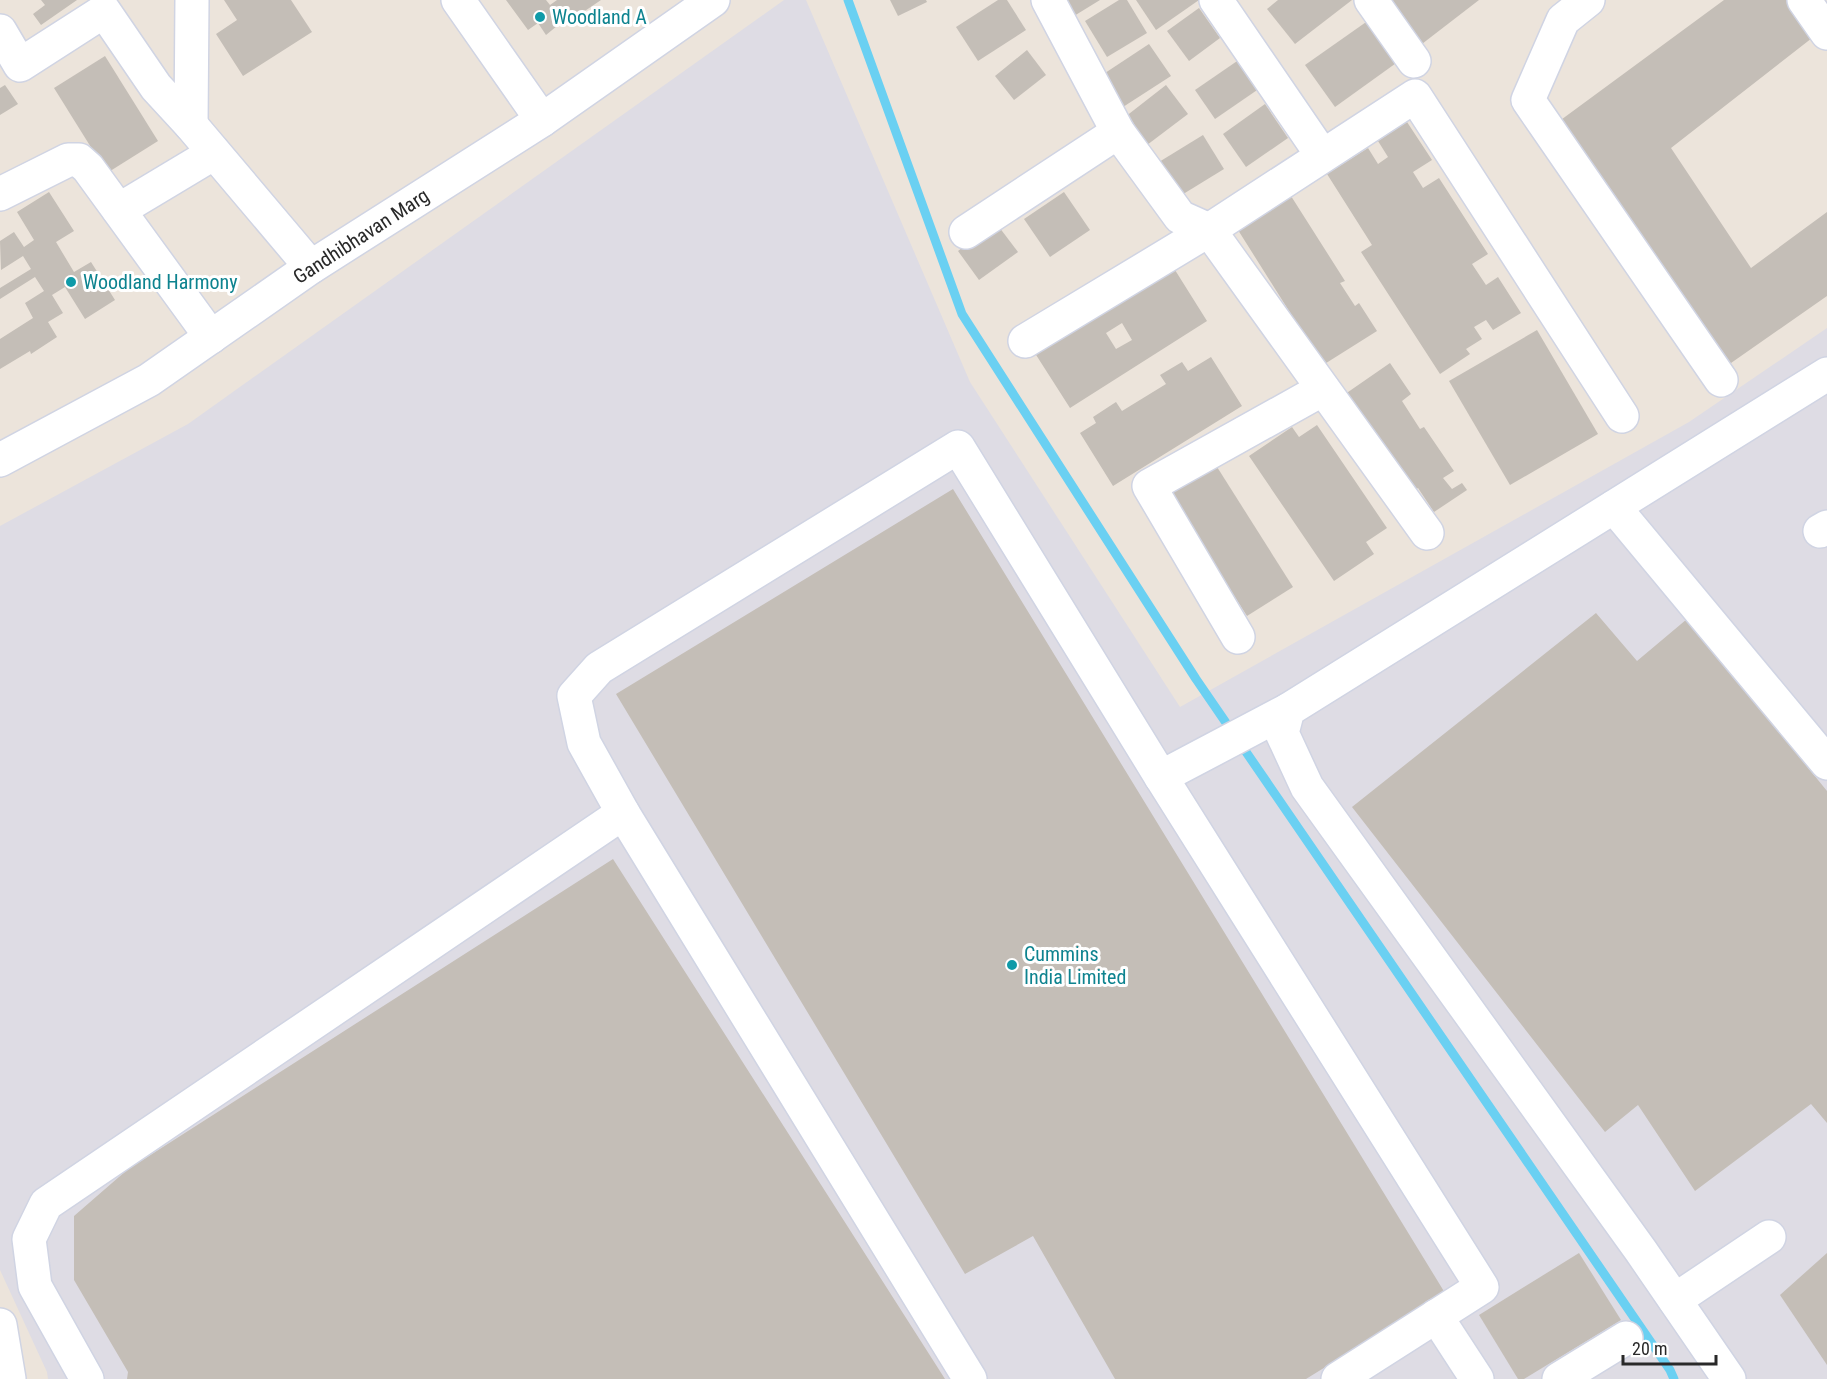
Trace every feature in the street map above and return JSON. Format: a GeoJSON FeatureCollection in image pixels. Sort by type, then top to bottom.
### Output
{"type":"FeatureCollection","features":[{"type":"Feature","properties":{"kind":"street"},"geometry":{"type":"LineString","coordinates":[[191,125],[192,0]]}},
{"type":"Feature","properties":{"kind":"street"},"geometry":{"type":"LineString","coordinates":[[458,0],[542,120]]}},
{"type":"Feature","properties":{"kind":"street","name":"Gandhibhavan Marg"},"geometry":{"type":"LineString","coordinates":[[0,460],[149,380],[311,267],[542,120],[713,0]]}},
{"type":"Feature","properties":{"kind":"street"},"geometry":{"type":"LineString","coordinates":[[1048,0],[1118,132],[1180,217],[1209,230],[1427,533]]}},
{"type":"Feature","properties":{"kind":"street"},"geometry":{"type":"LineString","coordinates":[[1216,0],[1322,155]]}},
{"type":"Feature","properties":{"kind":"street"},"geometry":{"type":"LineString","coordinates":[[1371,0],[1414,61]]}},
{"type":"Feature","properties":{"kind":"street"},"geometry":{"type":"LineString","coordinates":[[1588,0],[1563,20],[1528,100],[1721,380]]}},
{"type":"Feature","properties":{"kind":"street"},"geometry":{"type":"LineString","coordinates":[[1804,0],[1827,33]]}},
{"type":"Feature","properties":{"kind":"street"},"geometry":{"type":"LineString","coordinates":[[0,31],[20,65],[104,11],[156,87],[311,267]]}},
{"type":"Feature","properties":{"kind":"street"},"geometry":{"type":"LineString","coordinates":[[1025,341],[1209,230],[1415,96],[1622,416]]}},
{"type":"Feature","properties":{"kind":"street"},"geometry":{"type":"LineString","coordinates":[[966,232],[1118,132]]}},
{"type":"Feature","properties":{"kind":"street"},"geometry":{"type":"LineString","coordinates":[[119,210],[214,153]]}},
{"type":"Feature","properties":{"kind":"street"},"geometry":{"type":"LineString","coordinates":[[0,194],[68,160],[79,160],[88,168],[211,337]]}},
{"type":"Feature","properties":{"kind":"street"},"geometry":{"type":"LineString","coordinates":[[1161,777],[1288,710],[1827,374]]}},
{"type":"Feature","properties":{"kind":"street"},"geometry":{"type":"LineString","coordinates":[[1238,637],[1149,486],[1323,389]]}},
{"type":"Feature","properties":{"kind":"street"},"geometry":{"type":"LineString","coordinates":[[970,1379],[623,813],[584,743],[574,696],[599,668],[958,447],[1161,777],[1482,1287],[1338,1379]]}},
{"type":"Feature","properties":{"kind":"street"},"geometry":{"type":"LineString","coordinates":[[1614,507],[1827,763]]}},
{"type":"Feature","properties":{"kind":"street"},"geometry":{"type":"LineString","coordinates":[[1288,710],[1282,734],[1307,787],[1730,1379]]}},
{"type":"Feature","properties":{"kind":"street"},"geometry":{"type":"LineString","coordinates":[[87,1379],[35,1286],[29,1239],[46,1204],[623,813]]}},
{"type":"Feature","properties":{"kind":"street"},"geometry":{"type":"LineString","coordinates":[[1675,1300],[1769,1236]]}},
{"type":"Feature","properties":{"kind":"street"},"geometry":{"type":"LineString","coordinates":[[1436,1316],[1477,1379]]}},
{"type":"Feature","properties":{"kind":"street"},"geometry":{"type":"LineString","coordinates":[[0,1325],[9,1379]]}},
{"type":"Feature","properties":{"kind":"street"},"geometry":{"type":"LineString","coordinates":[[1559,1379],[1626,1338]]}},
{"type":"Feature","properties":{"kind":"shaded area"},"geometry":{"type":"Polygon","coordinates":[[[784,0],[806,0],[970,382],[1180,707],[1689,422],[1827,328],[1827,1379],[48,1379],[47,1372],[0,1270],[0,526],[188,424],[784,0]]]}},
{"type":"Feature","properties":{"kind":"building"},"geometry":{"type":"Polygon","coordinates":[[[41,0],[77,0],[41,25],[33,14],[45,5],[41,0]]]}},
{"type":"Feature","properties":{"kind":"building"},"geometry":{"type":"Polygon","coordinates":[[[224,0],[291,0],[312,32],[243,76],[216,34],[237,20],[224,0]]]}},
{"type":"Feature","properties":{"kind":"building","name":"Woodland A"},"geometry":{"type":"Polygon","coordinates":[[[506,0],[546,0],[550,5],[557,0],[601,0],[576,17],[571,10],[556,21],[553,17],[557,26],[546,35],[538,23],[528,30],[506,0]]]}},
{"type":"Feature","properties":{"kind":"building"},"geometry":{"type":"Polygon","coordinates":[[[890,0],[926,0],[927,2],[898,16],[890,0]]]}},
{"type":"Feature","properties":{"kind":"building"},"geometry":{"type":"Polygon","coordinates":[[[998,0],[1007,0],[1026,30],[978,61],[956,27],[998,0]]]}},
{"type":"Feature","properties":{"kind":"building"},"geometry":{"type":"Polygon","coordinates":[[[1064,0],[1100,0],[1074,16],[1064,0]]]}},
{"type":"Feature","properties":{"kind":"building"},"geometry":{"type":"Polygon","coordinates":[[[1119,0],[1127,0],[1147,33],[1107,57],[1085,21],[1119,0]]]}},
{"type":"Feature","properties":{"kind":"building"},"geometry":{"type":"Polygon","coordinates":[[[1136,0],[1199,0],[1156,30],[1136,0]]]}},
{"type":"Feature","properties":{"kind":"building"},"geometry":{"type":"Polygon","coordinates":[[[1278,0],[1352,0],[1295,44],[1267,9],[1278,0]]]}},
{"type":"Feature","properties":{"kind":"building"},"geometry":{"type":"Polygon","coordinates":[[[1392,0],[1479,0],[1418,47],[1386,5],[1392,0]]]}},
{"type":"Feature","properties":{"kind":"building"},"geometry":{"type":"Polygon","coordinates":[[[1724,0],[1796,0],[1821,31],[1671,148],[1751,268],[1827,212],[1827,296],[1721,370],[1554,125],[1724,0]]]}},
{"type":"Feature","properties":{"kind":"building"},"geometry":{"type":"Polygon","coordinates":[[[1199,8],[1220,38],[1189,61],[1167,31],[1199,8]]]}},
{"type":"Feature","properties":{"kind":"building"},"geometry":{"type":"Polygon","coordinates":[[[1369,20],[1399,61],[1335,107],[1305,65],[1369,20]]]}},
{"type":"Feature","properties":{"kind":"building"},"geometry":{"type":"Polygon","coordinates":[[[1149,44],[1171,76],[1123,107],[1102,75],[1149,44]]]}},
{"type":"Feature","properties":{"kind":"building"},"geometry":{"type":"Polygon","coordinates":[[[1027,50],[1046,75],[1014,100],[995,76],[1027,50]]]}},
{"type":"Feature","properties":{"kind":"building"},"geometry":{"type":"Polygon","coordinates":[[[105,56],[158,141],[107,173],[54,88],[105,56]]]}},
{"type":"Feature","properties":{"kind":"building"},"geometry":{"type":"Polygon","coordinates":[[[1243,57],[1263,86],[1215,119],[1195,90],[1243,57]]]}},
{"type":"Feature","properties":{"kind":"building"},"geometry":{"type":"Polygon","coordinates":[[[5,85],[18,104],[0,115],[0,88],[5,85]]]}},
{"type":"Feature","properties":{"kind":"building"},"geometry":{"type":"Polygon","coordinates":[[[1166,85],[1188,114],[1147,145],[1125,117],[1166,85]]]}},
{"type":"Feature","properties":{"kind":"building"},"geometry":{"type":"Polygon","coordinates":[[[1265,104],[1288,138],[1246,167],[1223,134],[1265,104]]]}},
{"type":"Feature","properties":{"kind":"building"},"geometry":{"type":"Polygon","coordinates":[[[1407,122],[1432,160],[1413,172],[1423,188],[1439,178],[1488,254],[1472,264],[1486,285],[1498,277],[1521,313],[1493,330],[1486,320],[1474,327],[1482,339],[1466,349],[1470,354],[1440,374],[1361,252],[1372,245],[1327,174],[1368,148],[1378,164],[1388,157],[1378,141],[1407,122]]]}},
{"type":"Feature","properties":{"kind":"building"},"geometry":{"type":"Polygon","coordinates":[[[1203,135],[1224,169],[1180,196],[1159,162],[1203,135]]]}},
{"type":"Feature","properties":{"kind":"building","name":"Woodland Harmony"},"geometry":{"type":"Polygon","coordinates":[[[49,192],[74,231],[56,242],[74,272],[91,262],[115,300],[85,319],[65,287],[52,295],[63,313],[48,322],[57,337],[31,354],[30,351],[0,369],[0,339],[33,318],[25,303],[44,291],[35,277],[0,299],[0,288],[31,269],[23,256],[1,270],[0,241],[14,232],[24,247],[34,240],[17,212],[49,192]]]}},
{"type":"Feature","properties":{"kind":"building"},"geometry":{"type":"Polygon","coordinates":[[[1064,192],[1090,230],[1050,257],[1024,219],[1064,192]]]}},
{"type":"Feature","properties":{"kind":"building"},"geometry":{"type":"Polygon","coordinates":[[[1291,196],[1345,281],[1340,283],[1355,306],[1359,303],[1377,331],[1323,365],[1238,230],[1291,196]]]}},
{"type":"Feature","properties":{"kind":"building"},"geometry":{"type":"Polygon","coordinates":[[[996,223],[1018,252],[979,280],[958,251],[996,223]]]}},
{"type":"Feature","properties":{"kind":"building"},"geometry":{"type":"Polygon","coordinates":[[[1175,270],[1207,321],[1070,408],[1031,347],[1147,274],[1153,283],[1175,270]],[[1122,323],[1106,333],[1116,349],[1132,340],[1122,323]]]}},
{"type":"Feature","properties":{"kind":"building"},"geometry":{"type":"Polygon","coordinates":[[[1537,330],[1598,434],[1510,485],[1449,381],[1537,330]]]}},
{"type":"Feature","properties":{"kind":"building"},"geometry":{"type":"Polygon","coordinates":[[[1211,357],[1242,406],[1113,486],[1080,433],[1096,423],[1093,417],[1116,402],[1122,411],[1166,384],[1160,375],[1182,362],[1188,371],[1211,357]]]}},
{"type":"Feature","properties":{"kind":"building"},"geometry":{"type":"Polygon","coordinates":[[[1390,363],[1411,394],[1402,401],[1420,429],[1424,427],[1454,471],[1443,478],[1452,489],[1462,483],[1467,490],[1434,512],[1418,488],[1405,497],[1338,399],[1390,363]]]}},
{"type":"Feature","properties":{"kind":"building"},"geometry":{"type":"Polygon","coordinates":[[[1317,425],[1387,528],[1366,542],[1374,554],[1334,581],[1249,456],[1292,427],[1299,437],[1317,425]]]}},
{"type":"Feature","properties":{"kind":"building"},"geometry":{"type":"Polygon","coordinates":[[[1212,459],[1293,587],[1247,616],[1165,488],[1212,459]]]}},
{"type":"Feature","properties":{"kind":"building","name":"Cummins India Limited"},"geometry":{"type":"Polygon","coordinates":[[[953,489],[1445,1293],[1306,1379],[1115,1379],[1033,1236],[965,1274],[616,694],[953,489]]]}},
{"type":"Feature","properties":{"kind":"building"},"geometry":{"type":"Polygon","coordinates":[[[1596,613],[1637,661],[1687,619],[1827,791],[1827,1123],[1811,1104],[1695,1191],[1638,1105],[1605,1132],[1352,807],[1596,613]]]}},
{"type":"Feature","properties":{"kind":"building"},"geometry":{"type":"Polygon","coordinates":[[[613,859],[945,1379],[127,1379],[128,1372],[74,1280],[74,1216],[127,1170],[613,859]]]}},
{"type":"Feature","properties":{"kind":"building"},"geometry":{"type":"Polygon","coordinates":[[[1579,1253],[1621,1320],[1524,1379],[1518,1379],[1479,1315],[1579,1253]]]}},
{"type":"Feature","properties":{"kind":"building"},"geometry":{"type":"Polygon","coordinates":[[[1827,1253],[1827,1365],[1780,1295],[1827,1253]]]}},
{"type":"Feature","properties":{"kind":"waterway"},"geometry":{"type":"LineString","coordinates":[[848,0],[962,314],[1196,679],[1674,1379]]}},
{"type":"Feature","properties":{"kind":"place","name":"Woodland A"},"geometry":{"type":"Point","coordinates":[540,17]}},
{"type":"Feature","properties":{"kind":"place","name":"Woodland Harmony"},"geometry":{"type":"Point","coordinates":[71,282]}},
{"type":"Feature","properties":{"kind":"place","name":"Cummins India Limited"},"geometry":{"type":"Point","coordinates":[1012,965]}}]}
